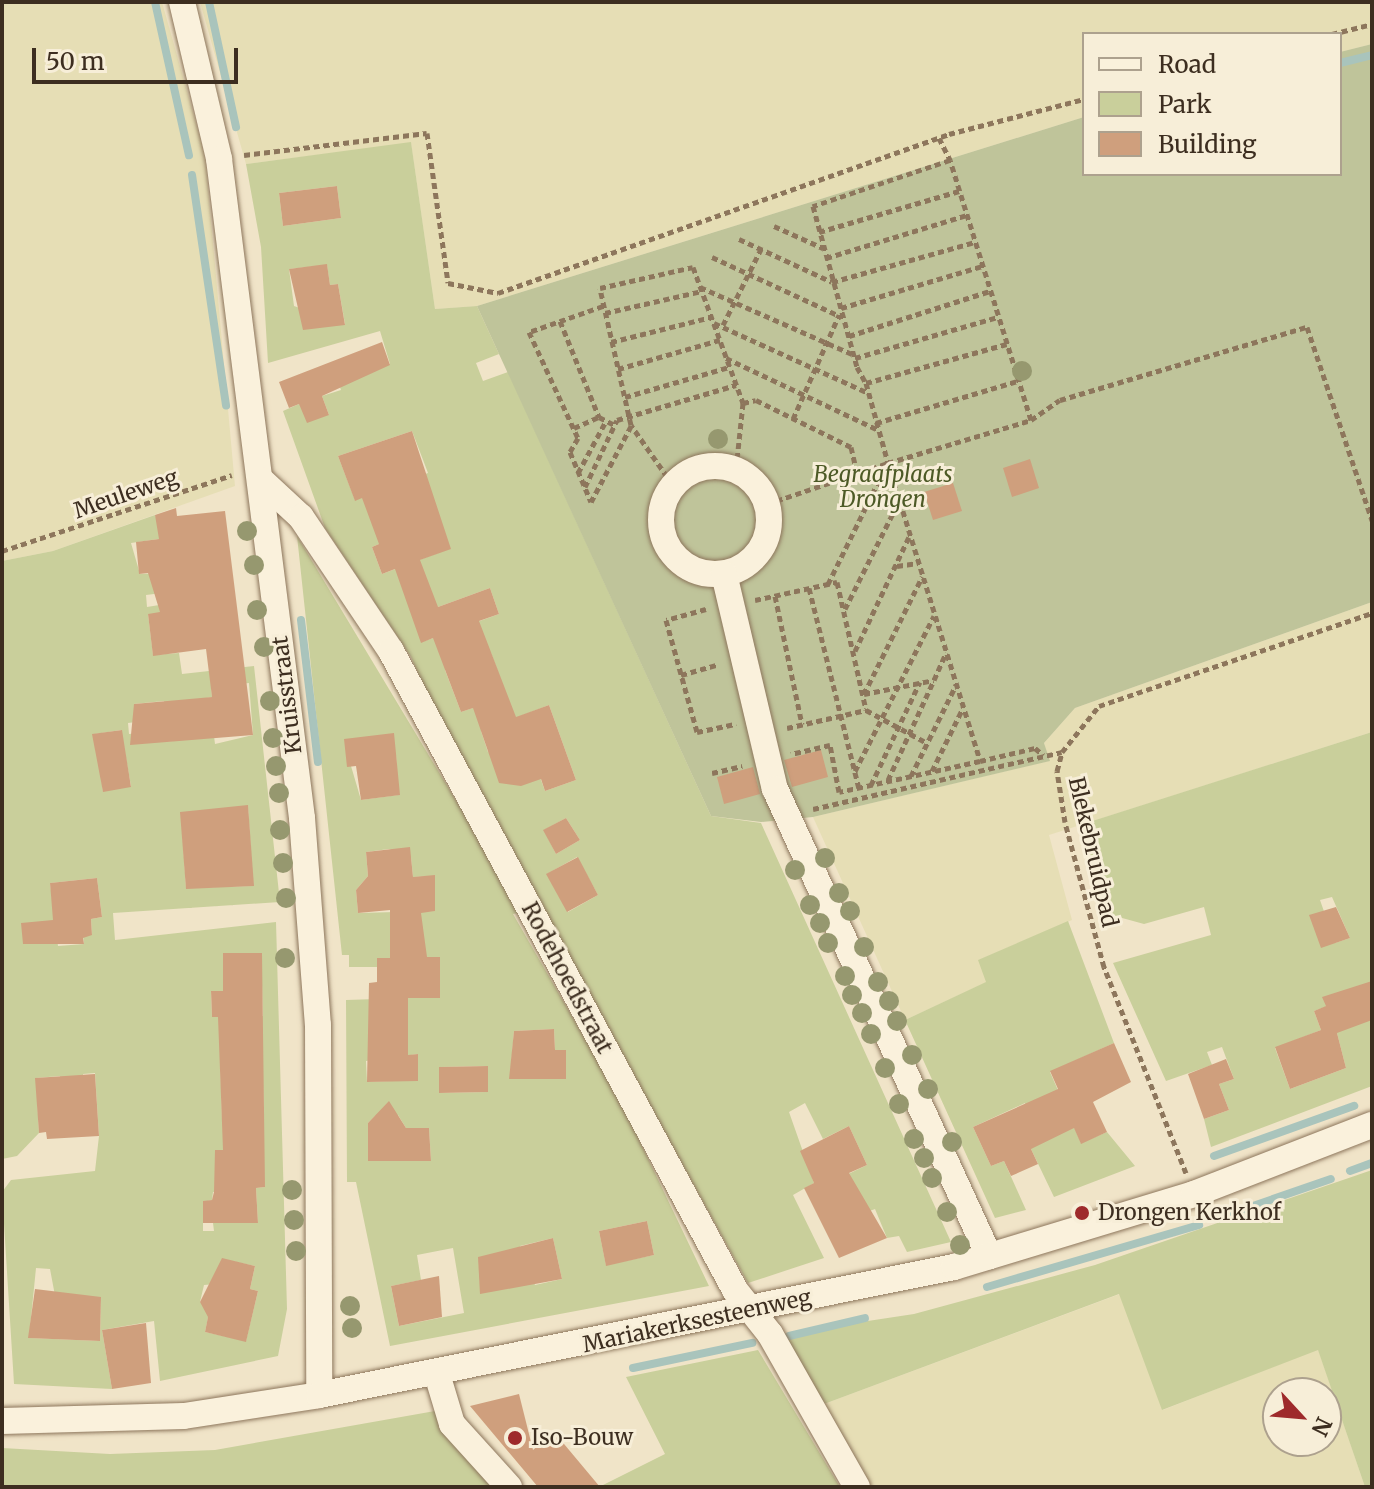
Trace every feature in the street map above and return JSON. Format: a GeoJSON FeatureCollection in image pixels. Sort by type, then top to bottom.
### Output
{"type":"FeatureCollection","features":[{"type":"Feature","properties":{"kind":"street","name":"Kruisstraat"},"geometry":{"type":"LineString","coordinates":[[182,2],[219,159],[302,818],[318,1025],[319,1395]]}},
{"type":"Feature","properties":{"kind":"street"},"geometry":{"type":"LineString","coordinates":[[702,467],[736,470],[767,504],[769,522],[756,556],[724,574],[688,567],[664,539],[660,520],[673,485],[702,467]]}},
{"type":"Feature","properties":{"kind":"street","name":"Rodehoedstraat"},"geometry":{"type":"LineString","coordinates":[[260,472],[301,517],[391,651],[750,1310],[857,1487]]}},
{"type":"Feature","properties":{"kind":"street"},"geometry":{"type":"LineString","coordinates":[[724,574],[761,734],[787,815],[989,1256]]}},
{"type":"Feature","properties":{"kind":"street","name":"Mariakerksesteenweg"},"geometry":{"type":"LineString","coordinates":[[2,1421],[184,1416],[437,1374],[750,1310],[989,1256],[1194,1194],[1372,1125]]}},
{"type":"Feature","properties":{"kind":"street"},"geometry":{"type":"LineString","coordinates":[[437,1374],[452,1424],[509,1487]]}},
{"type":"Feature","properties":{"kind":"path"},"geometry":{"type":"LineString","coordinates":[[1340,32],[1372,24]]}},
{"type":"Feature","properties":{"kind":"path"},"geometry":{"type":"LineString","coordinates":[[219,159],[427,133],[448,283],[498,293],[939,138],[1082,100]]}},
{"type":"Feature","properties":{"kind":"path"},"geometry":{"type":"LineString","coordinates":[[939,138],[950,160],[1031,420]]}},
{"type":"Feature","properties":{"kind":"path"},"geometry":{"type":"LineString","coordinates":[[950,160],[813,206],[841,314],[866,383],[899,501],[980,761]]}},
{"type":"Feature","properties":{"kind":"path"},"geometry":{"type":"LineString","coordinates":[[819,232],[959,191]]}},
{"type":"Feature","properties":{"kind":"path"},"geometry":{"type":"LineString","coordinates":[[826,258],[967,215]]}},
{"type":"Feature","properties":{"kind":"path"},"geometry":{"type":"LineString","coordinates":[[774,226],[823,248]]}},
{"type":"Feature","properties":{"kind":"path"},"geometry":{"type":"LineString","coordinates":[[739,239],[832,282],[975,242]]}},
{"type":"Feature","properties":{"kind":"path"},"geometry":{"type":"LineString","coordinates":[[723,325],[761,249]]}},
{"type":"Feature","properties":{"kind":"path"},"geometry":{"type":"LineString","coordinates":[[712,257],[841,314],[983,266]]}},
{"type":"Feature","properties":{"kind":"path"},"geometry":{"type":"LineString","coordinates":[[673,485],[631,425],[600,288],[693,267],[743,403],[736,470]]}},
{"type":"Feature","properties":{"kind":"path"},"geometry":{"type":"LineString","coordinates":[[631,425],[591,502],[570,452],[578,438],[529,332],[604,310],[701,289],[735,301],[854,356],[998,317]]}},
{"type":"Feature","properties":{"kind":"path"},"geometry":{"type":"LineString","coordinates":[[849,336],[990,291]]}},
{"type":"Feature","properties":{"kind":"path"},"geometry":{"type":"LineString","coordinates":[[793,419],[841,314]]}},
{"type":"Feature","properties":{"kind":"path"},"geometry":{"type":"LineString","coordinates":[[611,342],[712,320],[868,393]]}},
{"type":"Feature","properties":{"kind":"path"},"geometry":{"type":"LineString","coordinates":[[560,321],[602,419],[615,425]]}},
{"type":"Feature","properties":{"kind":"path"},"geometry":{"type":"LineString","coordinates":[[767,504],[1031,420],[1060,400],[1307,327],[1372,520]]}},
{"type":"Feature","properties":{"kind":"path"},"geometry":{"type":"LineString","coordinates":[[618,369],[720,340]]}},
{"type":"Feature","properties":{"kind":"path"},"geometry":{"type":"LineString","coordinates":[[866,383],[1007,344]]}},
{"type":"Feature","properties":{"kind":"path"},"geometry":{"type":"LineString","coordinates":[[725,357],[877,427],[1018,381]]}},
{"type":"Feature","properties":{"kind":"path"},"geometry":{"type":"LineString","coordinates":[[625,397],[729,367]]}},
{"type":"Feature","properties":{"kind":"path"},"geometry":{"type":"LineString","coordinates":[[585,487],[615,425],[629,417],[736,385]]}},
{"type":"Feature","properties":{"kind":"path"},"geometry":{"type":"LineString","coordinates":[[743,403],[756,400],[851,447],[857,474]]}},
{"type":"Feature","properties":{"kind":"path"},"geometry":{"type":"LineString","coordinates":[[574,428],[602,419]]}},
{"type":"Feature","properties":{"kind":"path"},"geometry":{"type":"LineString","coordinates":[[578,473],[602,419]]}},
{"type":"Feature","properties":{"kind":"path"},"geometry":{"type":"LineString","coordinates":[[828,584],[888,463]]}},
{"type":"Feature","properties":{"kind":"path","name":"Meuleweg"},"geometry":{"type":"LineString","coordinates":[[2,551],[260,472]]}},
{"type":"Feature","properties":{"kind":"path"},"geometry":{"type":"LineString","coordinates":[[844,610],[899,501]]}},
{"type":"Feature","properties":{"kind":"path"},"geometry":{"type":"LineString","coordinates":[[855,652],[910,536]]}},
{"type":"Feature","properties":{"kind":"path"},"geometry":{"type":"LineString","coordinates":[[896,567],[919,563]]}},
{"type":"Feature","properties":{"kind":"path"},"geometry":{"type":"LineString","coordinates":[[863,695],[923,575]]}},
{"type":"Feature","properties":{"kind":"path"},"geometry":{"type":"LineString","coordinates":[[837,582],[866,710]]}},
{"type":"Feature","properties":{"kind":"path"},"geometry":{"type":"LineString","coordinates":[[809,588],[859,788]]}},
{"type":"Feature","properties":{"kind":"path"},"geometry":{"type":"LineString","coordinates":[[775,596],[802,724]]}},
{"type":"Feature","properties":{"kind":"path","name":"Blekebruidpad"},"geometry":{"type":"LineString","coordinates":[[1194,1194],[1104,967],[1065,822],[1057,771],[1062,752],[1099,706],[1372,613]]}},
{"type":"Feature","properties":{"kind":"path"},"geometry":{"type":"LineString","coordinates":[[854,772],[935,615]]}},
{"type":"Feature","properties":{"kind":"path"},"geometry":{"type":"LineString","coordinates":[[888,781],[912,734],[946,653]]}},
{"type":"Feature","properties":{"kind":"path"},"geometry":{"type":"LineString","coordinates":[[681,675],[717,665]]}},
{"type":"Feature","properties":{"kind":"path"},"geometry":{"type":"LineString","coordinates":[[863,695],[934,680]]}},
{"type":"Feature","properties":{"kind":"path"},"geometry":{"type":"LineString","coordinates":[[871,785],[920,682]]}},
{"type":"Feature","properties":{"kind":"path"},"geometry":{"type":"LineString","coordinates":[[911,776],[956,684]]}},
{"type":"Feature","properties":{"kind":"path"},"geometry":{"type":"LineString","coordinates":[[932,772],[964,707]]}},
{"type":"Feature","properties":{"kind":"path"},"geometry":{"type":"LineString","coordinates":[[761,734],[866,710],[927,743]]}},
{"type":"Feature","properties":{"kind":"path"},"geometry":{"type":"LineString","coordinates":[[712,773],[830,745],[839,792],[1035,748],[1044,756]]}},
{"type":"Feature","properties":{"kind":"path"},"geometry":{"type":"LineString","coordinates":[[787,815],[1062,752]]}},
{"type":"Feature","properties":{"kind":"shaded area"},"geometry":{"type":"Polygon","coordinates":[[[2,2],[162,2],[205,155],[235,486],[53,551],[2,561],[2,2]]]}},
{"type":"Feature","properties":{"kind":"shaded area"},"geometry":{"type":"Polygon","coordinates":[[[200,2],[1372,2],[1372,44],[1342,52],[1342,32],[1082,32],[1082,118],[477,306],[435,309],[411,143],[246,164],[200,2]]]}},
{"type":"Feature","properties":{"kind":"shaded area"},"geometry":{"type":"Polygon","coordinates":[[[1372,602],[1372,732],[1049,835],[1072,920],[979,960],[987,982],[905,1020],[813,817],[1049,761],[1044,743],[1075,708],[1372,602]]]}},
{"type":"Feature","properties":{"kind":"shaded area"},"geometry":{"type":"Polygon","coordinates":[[[1120,1294],[1163,1410],[1318,1349],[1328,1377],[1262,1377],[1262,1457],[1342,1457],[1342,1419],[1365,1487],[865,1487],[816,1407],[1120,1294]]]}},
{"type":"Feature","properties":{"kind":"green space","name":"Begraafplaats Drongen"},"geometry":{"type":"Polygon","coordinates":[[[1372,44],[1372,602],[1075,708],[1044,743],[1050,761],[813,817],[761,822],[711,816],[477,306],[1082,118],[1082,176],[1342,176],[1342,52],[1372,44]]]}},
{"type":"Feature","properties":{"kind":"green space"},"geometry":{"type":"Polygon","coordinates":[[[411,142],[435,309],[477,306],[499,354],[476,363],[483,381],[508,372],[711,816],[761,823],[951,1242],[907,1252],[899,1236],[887,1238],[875,1209],[867,1212],[842,1177],[867,1165],[849,1126],[823,1139],[805,1103],[789,1112],[814,1183],[793,1195],[824,1258],[748,1283],[444,733],[411,657],[325,528],[283,411],[299,404],[329,415],[322,396],[341,390],[338,381],[390,364],[380,331],[268,363],[261,247],[246,164],[411,142]],[[337,186],[279,193],[283,226],[341,218],[337,186]],[[327,265],[289,269],[294,306],[345,324],[338,284],[330,285],[327,265]],[[412,431],[338,456],[355,500],[428,473],[412,431]],[[379,544],[372,547],[382,574],[451,548],[379,544]],[[490,588],[438,607],[422,642],[499,614],[490,588]],[[491,653],[445,670],[461,712],[507,696],[491,653]],[[549,705],[481,731],[488,752],[537,769],[545,791],[576,780],[549,705]],[[566,818],[544,830],[556,854],[580,840],[566,818]],[[577,857],[547,874],[568,912],[598,895],[577,857]]]}},
{"type":"Feature","properties":{"kind":"green space"},"geometry":{"type":"Polygon","coordinates":[[[155,515],[165,538],[131,543],[140,574],[168,573],[170,592],[146,595],[147,607],[196,599],[198,615],[148,614],[153,655],[179,653],[182,674],[254,666],[280,902],[113,913],[115,940],[276,922],[287,1309],[278,1356],[160,1381],[154,1321],[102,1330],[112,1389],[14,1384],[2,1192],[11,1180],[95,1171],[99,1136],[95,1073],[83,1074],[83,1085],[61,1086],[60,1076],[36,1078],[39,1133],[17,1156],[2,1159],[2,561],[53,551],[155,515]],[[249,683],[211,687],[212,697],[184,702],[185,716],[166,718],[164,701],[134,704],[136,722],[128,723],[129,734],[153,732],[155,742],[174,741],[173,730],[213,728],[215,744],[253,735],[249,683]],[[121,730],[95,734],[103,791],[131,786],[121,730]],[[248,806],[181,813],[186,888],[253,886],[248,806]],[[97,878],[50,883],[58,946],[84,944],[83,935],[92,934],[91,919],[102,917],[97,878]],[[223,953],[223,991],[211,992],[212,1017],[263,1016],[261,953],[223,953]],[[262,1053],[220,1054],[222,1119],[264,1118],[262,1053]],[[215,1150],[215,1161],[227,1161],[228,1192],[213,1192],[212,1200],[203,1202],[203,1231],[214,1231],[213,1223],[258,1223],[256,1188],[265,1187],[257,1150],[215,1150]],[[222,1259],[216,1284],[204,1285],[200,1302],[210,1308],[205,1332],[246,1341],[258,1291],[250,1289],[255,1266],[222,1259]],[[36,1268],[29,1338],[100,1341],[101,1297],[56,1301],[50,1269],[36,1268]]]}},
{"type":"Feature","properties":{"kind":"green space"},"geometry":{"type":"Polygon","coordinates":[[[297,536],[523,912],[513,914],[619,1098],[709,1286],[390,1346],[356,1182],[347,1182],[346,1000],[440,997],[440,958],[377,958],[377,967],[349,967],[349,955],[342,955],[297,536]],[[396,755],[351,766],[361,800],[398,795],[396,755]],[[389,849],[366,852],[368,876],[356,890],[358,913],[435,911],[435,876],[413,877],[411,857],[389,849]],[[554,1029],[514,1031],[510,1078],[555,1050],[554,1029]],[[418,1054],[366,1061],[367,1082],[418,1080],[418,1054]],[[487,1066],[440,1067],[440,1093],[488,1092],[487,1066]],[[398,1115],[375,1116],[368,1123],[369,1161],[431,1161],[429,1128],[406,1128],[398,1115]],[[647,1221],[599,1231],[606,1265],[654,1255],[647,1221]],[[553,1238],[520,1246],[535,1285],[562,1279],[553,1238]],[[453,1248],[417,1255],[421,1280],[391,1286],[399,1326],[464,1313],[453,1248]]]}},
{"type":"Feature","properties":{"kind":"green space"},"geometry":{"type":"Polygon","coordinates":[[[1372,732],[1372,1086],[1211,1147],[1204,1119],[1229,1110],[1219,1084],[1234,1079],[1222,1047],[1207,1052],[1212,1065],[1166,1081],[1113,963],[1211,935],[1204,907],[1144,924],[1104,913],[1083,824],[1372,732]],[[1332,897],[1320,900],[1335,943],[1350,938],[1332,897]],[[1338,1002],[1314,1011],[1321,1030],[1275,1048],[1290,1089],[1346,1068],[1337,1033],[1338,1002]]]}},
{"type":"Feature","properties":{"kind":"green space"},"geometry":{"type":"Polygon","coordinates":[[[1068,921],[1114,1043],[1050,1072],[1081,1143],[1107,1132],[1135,1166],[1054,1197],[1031,1149],[1025,1103],[973,1127],[991,1166],[1004,1161],[1026,1210],[995,1218],[905,1020],[986,982],[978,960],[1068,921]]]}},
{"type":"Feature","properties":{"kind":"green space"},"geometry":{"type":"Polygon","coordinates":[[[1372,1170],[1372,1487],[1365,1487],[1342,1420],[1342,1377],[1327,1377],[1318,1350],[1162,1410],[1119,1294],[816,1407],[782,1334],[914,1314],[1095,1265],[1372,1170]]]}},
{"type":"Feature","properties":{"kind":"green space"},"geometry":{"type":"Polygon","coordinates":[[[758,1350],[840,1487],[599,1487],[665,1454],[626,1377],[758,1350]]]}},
{"type":"Feature","properties":{"kind":"green space"},"geometry":{"type":"Polygon","coordinates":[[[435,1411],[438,1423],[495,1487],[2,1487],[2,1448],[110,1454],[215,1450],[435,1411]]]}},
{"type":"Feature","properties":{"kind":"building"},"geometry":{"type":"Polygon","coordinates":[[[337,186],[341,218],[283,226],[279,193],[337,186]]]}},
{"type":"Feature","properties":{"kind":"building"},"geometry":{"type":"Polygon","coordinates":[[[327,264],[330,285],[338,284],[345,325],[303,330],[289,269],[327,264]]]}},
{"type":"Feature","properties":{"kind":"building"},"geometry":{"type":"Polygon","coordinates":[[[382,342],[390,365],[322,396],[329,415],[307,423],[299,404],[289,408],[279,382],[382,342]]]}},
{"type":"Feature","properties":{"kind":"building"},"geometry":{"type":"Polygon","coordinates":[[[412,431],[451,549],[420,560],[438,607],[490,588],[499,614],[479,621],[516,717],[549,705],[576,780],[545,791],[541,779],[521,786],[499,783],[473,708],[461,712],[433,638],[421,643],[395,569],[382,574],[372,547],[379,544],[362,498],[355,501],[338,456],[412,431]]]}},
{"type":"Feature","properties":{"kind":"building"},"geometry":{"type":"Polygon","coordinates":[[[1030,459],[1039,488],[1012,497],[1003,468],[1030,459]]]}},
{"type":"Feature","properties":{"kind":"building"},"geometry":{"type":"Polygon","coordinates":[[[953,483],[962,511],[933,520],[924,492],[953,483]]]}},
{"type":"Feature","properties":{"kind":"building"},"geometry":{"type":"Polygon","coordinates":[[[176,508],[177,516],[225,511],[253,735],[130,745],[134,704],[212,697],[206,649],[153,656],[148,614],[160,612],[148,573],[139,574],[136,542],[159,539],[155,515],[176,508]]]}},
{"type":"Feature","properties":{"kind":"building"},"geometry":{"type":"Polygon","coordinates":[[[122,730],[131,787],[103,792],[92,734],[122,730]]]}},
{"type":"Feature","properties":{"kind":"building"},"geometry":{"type":"Polygon","coordinates":[[[394,733],[400,795],[361,800],[356,766],[347,767],[344,739],[394,733]]]}},
{"type":"Feature","properties":{"kind":"building"},"geometry":{"type":"Polygon","coordinates":[[[821,750],[828,777],[792,787],[784,760],[821,750]]]}},
{"type":"Feature","properties":{"kind":"building"},"geometry":{"type":"Polygon","coordinates":[[[753,767],[760,794],[724,804],[717,777],[753,767]]]}},
{"type":"Feature","properties":{"kind":"building"},"geometry":{"type":"Polygon","coordinates":[[[248,805],[254,886],[186,889],[180,812],[248,805]]]}},
{"type":"Feature","properties":{"kind":"building"},"geometry":{"type":"Polygon","coordinates":[[[566,818],[580,840],[556,854],[543,830],[566,818]]]}},
{"type":"Feature","properties":{"kind":"building"},"geometry":{"type":"Polygon","coordinates":[[[410,847],[413,877],[435,875],[435,911],[421,913],[427,957],[440,957],[440,998],[408,998],[408,1055],[418,1054],[418,1081],[367,1082],[369,983],[377,982],[377,958],[390,958],[390,910],[358,913],[356,890],[368,876],[366,852],[410,847]]]}},
{"type":"Feature","properties":{"kind":"building"},"geometry":{"type":"Polygon","coordinates":[[[578,857],[598,895],[567,912],[546,874],[578,857]]]}},
{"type":"Feature","properties":{"kind":"building"},"geometry":{"type":"Polygon","coordinates":[[[97,878],[102,917],[91,919],[92,935],[83,938],[84,944],[23,944],[21,923],[53,920],[50,883],[97,878]]]}},
{"type":"Feature","properties":{"kind":"building"},"geometry":{"type":"Polygon","coordinates":[[[1336,907],[1350,938],[1321,948],[1309,915],[1336,907]]]}},
{"type":"Feature","properties":{"kind":"building"},"geometry":{"type":"Polygon","coordinates":[[[223,953],[262,953],[265,1187],[256,1188],[258,1223],[203,1223],[203,1201],[212,1200],[214,1192],[215,1150],[223,1150],[218,1017],[212,1017],[211,991],[223,991],[223,953]]]}},
{"type":"Feature","properties":{"kind":"building"},"geometry":{"type":"Polygon","coordinates":[[[1372,981],[1372,1020],[1337,1033],[1346,1068],[1290,1089],[1275,1047],[1321,1030],[1314,1011],[1326,1006],[1322,997],[1372,981]]]}},
{"type":"Feature","properties":{"kind":"building"},"geometry":{"type":"Polygon","coordinates":[[[554,1029],[555,1050],[566,1050],[566,1079],[509,1079],[514,1031],[554,1029]]]}},
{"type":"Feature","properties":{"kind":"building"},"geometry":{"type":"Polygon","coordinates":[[[1114,1043],[1131,1082],[1093,1102],[1107,1132],[1081,1144],[1074,1128],[1031,1149],[1038,1164],[1011,1176],[1004,1161],[991,1166],[973,1127],[1058,1089],[1050,1071],[1114,1043]]]}},
{"type":"Feature","properties":{"kind":"building"},"geometry":{"type":"Polygon","coordinates":[[[1226,1059],[1234,1079],[1219,1084],[1229,1110],[1204,1119],[1188,1074],[1226,1059]]]}},
{"type":"Feature","properties":{"kind":"building"},"geometry":{"type":"Polygon","coordinates":[[[488,1066],[488,1092],[439,1093],[439,1067],[488,1066]]]}},
{"type":"Feature","properties":{"kind":"building"},"geometry":{"type":"Polygon","coordinates":[[[95,1074],[99,1136],[47,1139],[46,1132],[39,1133],[35,1078],[95,1074]]]}},
{"type":"Feature","properties":{"kind":"building"},"geometry":{"type":"Polygon","coordinates":[[[389,1101],[406,1128],[429,1128],[431,1161],[368,1161],[368,1123],[389,1101]]]}},
{"type":"Feature","properties":{"kind":"building"},"geometry":{"type":"Polygon","coordinates":[[[849,1126],[867,1165],[849,1173],[887,1238],[839,1258],[804,1188],[814,1183],[800,1151],[849,1126]]]}},
{"type":"Feature","properties":{"kind":"building"},"geometry":{"type":"Polygon","coordinates":[[[647,1221],[654,1255],[606,1266],[599,1231],[647,1221]]]}},
{"type":"Feature","properties":{"kind":"building"},"geometry":{"type":"Polygon","coordinates":[[[553,1238],[562,1279],[480,1294],[478,1257],[553,1238]]]}},
{"type":"Feature","properties":{"kind":"building"},"geometry":{"type":"Polygon","coordinates":[[[222,1258],[255,1266],[250,1289],[258,1291],[246,1342],[205,1332],[208,1317],[200,1302],[222,1258]]]}},
{"type":"Feature","properties":{"kind":"building"},"geometry":{"type":"Polygon","coordinates":[[[439,1276],[442,1317],[399,1326],[391,1286],[439,1276]]]}},
{"type":"Feature","properties":{"kind":"building"},"geometry":{"type":"Polygon","coordinates":[[[35,1289],[101,1297],[100,1341],[28,1338],[35,1289]]]}},
{"type":"Feature","properties":{"kind":"building"},"geometry":{"type":"Polygon","coordinates":[[[146,1323],[151,1383],[112,1389],[102,1330],[146,1323]]]}},
{"type":"Feature","properties":{"kind":"building","name":"Iso-Bouw"},"geometry":{"type":"Polygon","coordinates":[[[519,1394],[533,1450],[554,1432],[600,1487],[538,1487],[470,1406],[519,1394]]]}},
{"type":"Feature","properties":{"kind":"waterway"},"geometry":{"type":"LineString","coordinates":[[155,2],[189,155]]}},
{"type":"Feature","properties":{"kind":"waterway"},"geometry":{"type":"LineString","coordinates":[[209,2],[236,127]]}},
{"type":"Feature","properties":{"kind":"waterway"},"geometry":{"type":"LineString","coordinates":[[1342,62],[1372,55]]}},
{"type":"Feature","properties":{"kind":"waterway"},"geometry":{"type":"LineString","coordinates":[[192,175],[226,406]]}},
{"type":"Feature","properties":{"kind":"waterway"},"geometry":{"type":"LineString","coordinates":[[301,620],[318,762]]}},
{"type":"Feature","properties":{"kind":"waterway"},"geometry":{"type":"LineString","coordinates":[[1214,1156],[1354,1106]]}},
{"type":"Feature","properties":{"kind":"waterway"},"geometry":{"type":"LineString","coordinates":[[1350,1171],[1372,1163]]}},
{"type":"Feature","properties":{"kind":"waterway"},"geometry":{"type":"LineString","coordinates":[[1224,1216],[1331,1179]]}},
{"type":"Feature","properties":{"kind":"waterway"},"geometry":{"type":"LineString","coordinates":[[987,1287],[1199,1225]]}},
{"type":"Feature","properties":{"kind":"waterway"},"geometry":{"type":"LineString","coordinates":[[789,1336],[865,1318]]}},
{"type":"Feature","properties":{"kind":"waterway"},"geometry":{"type":"LineString","coordinates":[[633,1368],[752,1343]]}},
{"type":"Feature","properties":{"kind":"place","name":"Drongen Kerkhof"},"geometry":{"type":"Point","coordinates":[1082,1213]}},
{"type":"Feature","properties":{"kind":"place","name":"Iso-Bouw"},"geometry":{"type":"Point","coordinates":[515,1438]}}]}
